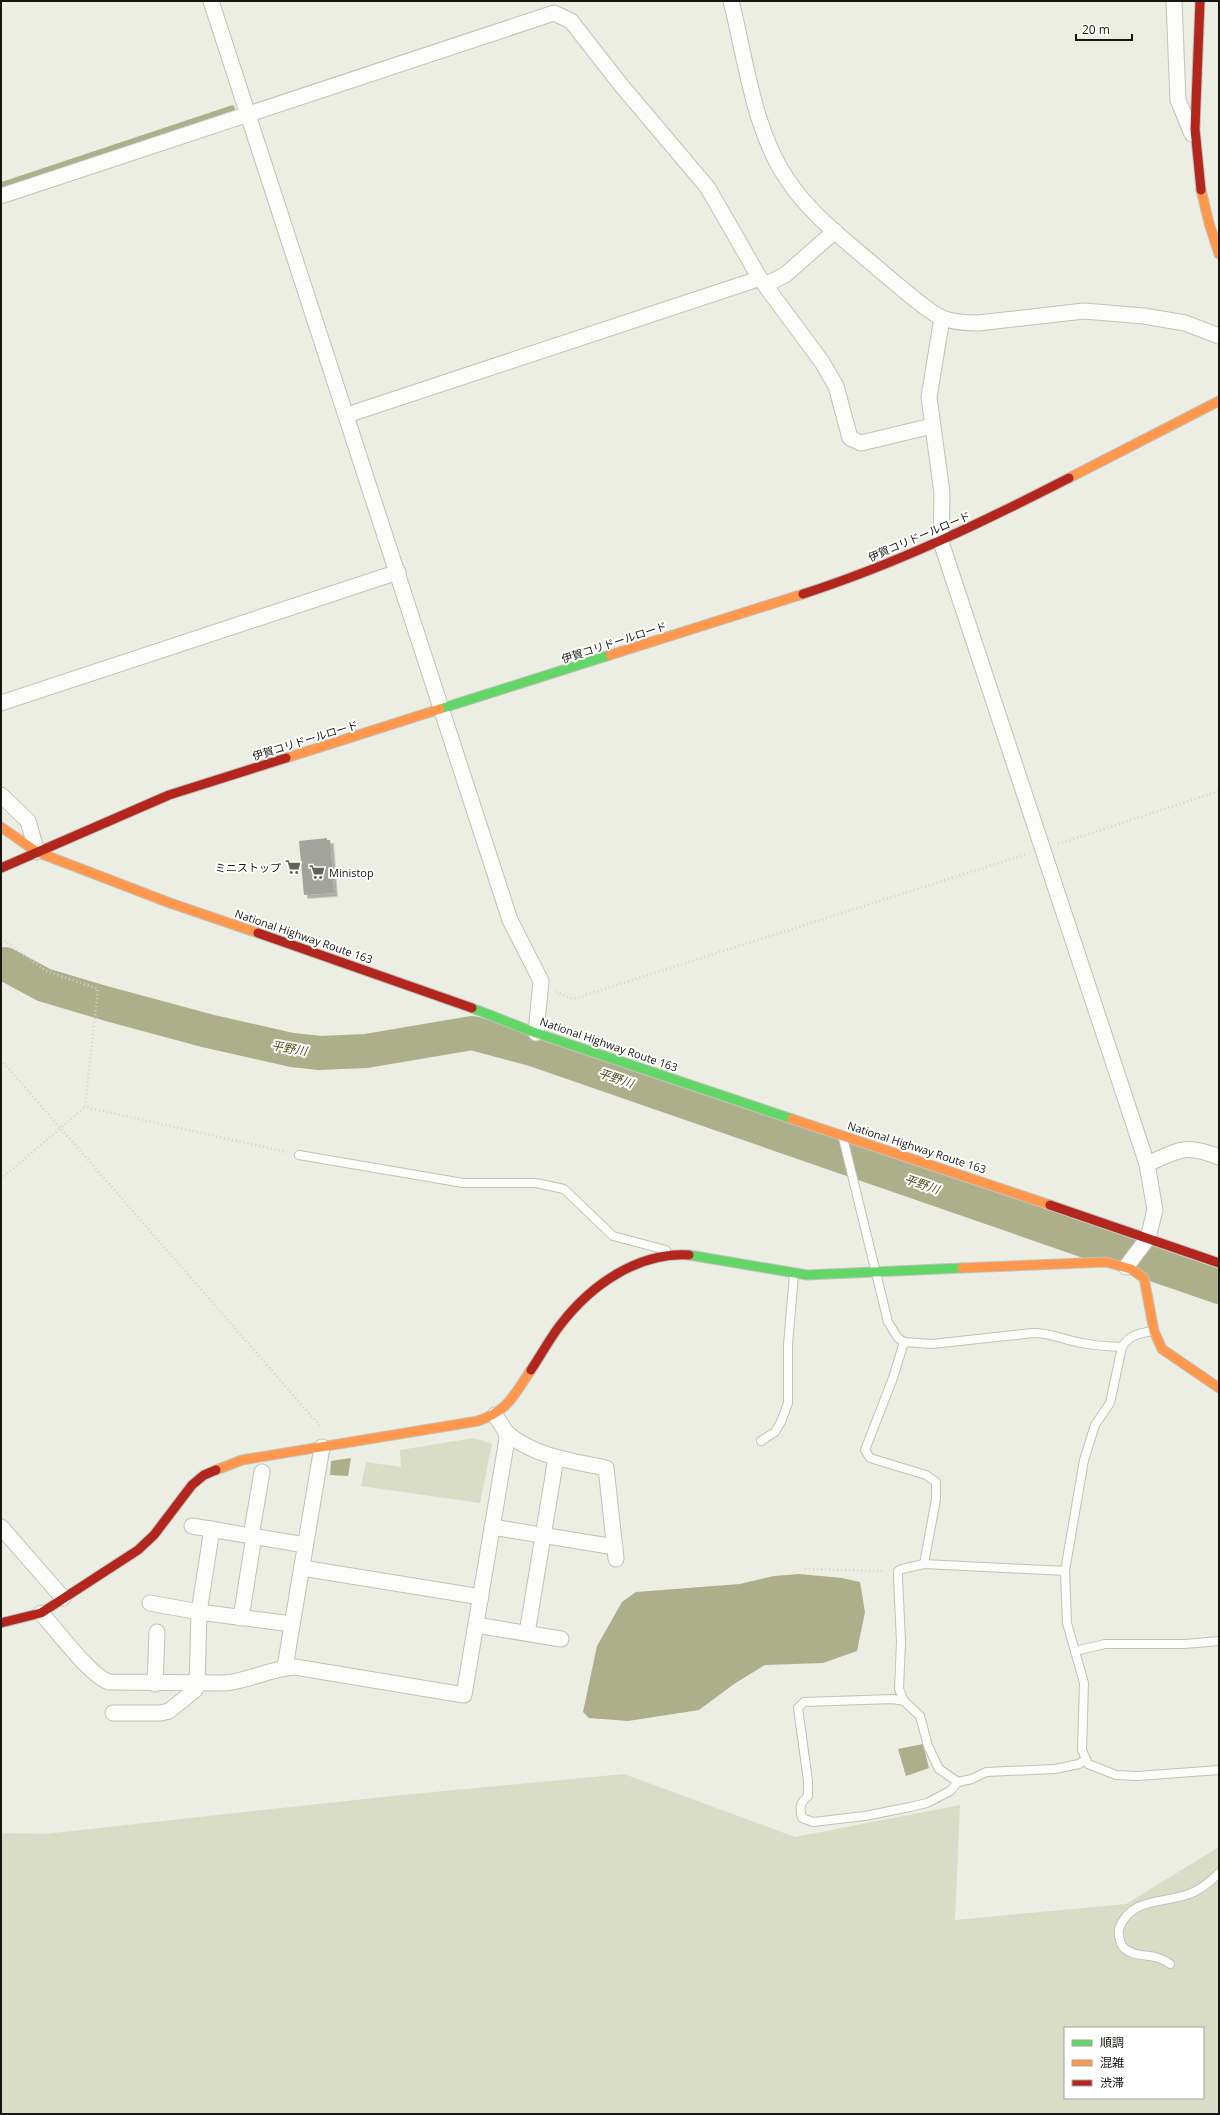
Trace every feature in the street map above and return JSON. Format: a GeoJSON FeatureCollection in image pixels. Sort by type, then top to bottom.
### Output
{"type":"FeatureCollection","features":[{"type":"Feature","properties":{"kind":"main road"},"geometry":{"type":"LineString","coordinates":[[1200,1],[1194,107],[1198,183],[1208,228],[1219,254]]}},
{"type":"Feature","properties":{"kind":"main road","name":"伊賀コリドールロード"},"geometry":{"type":"LineString","coordinates":[[1,868],[169,795],[442,710],[812,591],[869,571],[941,542],[995,516],[1219,401]]}},
{"type":"Feature","properties":{"kind":"main road","name":"National Highway Route 163"},"geometry":{"type":"LineString","coordinates":[[1,827],[37,852],[170,903],[457,1002],[536,1033],[1217,1261]]}},
{"type":"Feature","properties":{"kind":"main road"},"geometry":{"type":"LineString","coordinates":[[1,1623],[41,1613],[138,1550],[154,1536],[192,1485],[204,1475],[242,1460],[478,1422],[495,1415],[508,1404],[561,1324],[609,1278],[645,1260],[678,1254],[698,1255],[794,1274],[1106,1262],[1138,1272],[1144,1278],[1154,1331],[1162,1348],[1219,1388]]}},
{"type":"Feature","properties":{"kind":"street"},"geometry":{"type":"LineString","coordinates":[[211,1],[347,415],[510,920],[541,981],[536,1033]]}},
{"type":"Feature","properties":{"kind":"street"},"geometry":{"type":"LineString","coordinates":[[731,1],[759,118],[786,178],[803,201],[835,231],[908,294],[942,318],[962,322],[978,323],[1078,311],[1101,311],[1185,323],[1219,336]]}},
{"type":"Feature","properties":{"kind":"street"},"geometry":{"type":"LineString","coordinates":[[1174,1],[1178,100],[1196,142]]}},
{"type":"Feature","properties":{"kind":"street"},"geometry":{"type":"LineString","coordinates":[[1,196],[554,13],[572,21],[621,85],[708,188],[762,281],[822,362],[836,386],[850,438],[861,443],[932,426]]}},
{"type":"Feature","properties":{"kind":"street"},"geometry":{"type":"LineString","coordinates":[[347,415],[752,281],[762,281],[785,275],[835,231]]}},
{"type":"Feature","properties":{"kind":"street"},"geometry":{"type":"LineString","coordinates":[[942,318],[929,397],[942,493],[941,542],[1147,1164],[1155,1210],[1148,1238],[1126,1267]]}},
{"type":"Feature","properties":{"kind":"street"},"geometry":{"type":"LineString","coordinates":[[1,703],[398,572]]}},
{"type":"Feature","properties":{"kind":"street"},"geometry":{"type":"LineString","coordinates":[[1,796],[28,821],[37,852]]}},
{"type":"Feature","properties":{"kind":"street"},"geometry":{"type":"LineString","coordinates":[[1147,1164],[1179,1150],[1192,1148],[1219,1157]]}},
{"type":"Feature","properties":{"kind":"street"},"geometry":{"type":"LineString","coordinates":[[492,1527],[544,1536],[615,1553],[606,1468],[556,1458],[520,1442],[506,1432],[495,1415]]}},
{"type":"Feature","properties":{"kind":"street"},"geometry":{"type":"LineString","coordinates":[[41,1613],[103,1680],[109,1682],[197,1685],[240,1682],[285,1667],[303,1668],[357,1676],[464,1694],[507,1439],[506,1432]]}},
{"type":"Feature","properties":{"kind":"street"},"geometry":{"type":"LineString","coordinates":[[285,1667],[306,1545],[329,1445]]}},
{"type":"Feature","properties":{"kind":"street"},"geometry":{"type":"LineString","coordinates":[[527,1633],[556,1458]]}},
{"type":"Feature","properties":{"kind":"street"},"geometry":{"type":"LineString","coordinates":[[241,1618],[262,1472]]}},
{"type":"Feature","properties":{"kind":"street"},"geometry":{"type":"LineString","coordinates":[[192,1526],[306,1545]]}},
{"type":"Feature","properties":{"kind":"street"},"geometry":{"type":"LineString","coordinates":[[1,1527],[63,1598]]}},
{"type":"Feature","properties":{"kind":"street"},"geometry":{"type":"LineString","coordinates":[[112,1713],[161,1713],[169,1711],[187,1698],[197,1685],[199,1612],[212,1529]]}},
{"type":"Feature","properties":{"kind":"street"},"geometry":{"type":"LineString","coordinates":[[302,1568],[481,1597]]}},
{"type":"Feature","properties":{"kind":"street"},"geometry":{"type":"LineString","coordinates":[[150,1603],[199,1612],[292,1624]]}},
{"type":"Feature","properties":{"kind":"street"},"geometry":{"type":"LineString","coordinates":[[476,1625],[561,1639]]}},
{"type":"Feature","properties":{"kind":"street"},"geometry":{"type":"LineString","coordinates":[[154,1684],[157,1632]]}},
{"type":"Feature","properties":{"kind":"lane"},"geometry":{"type":"LineString","coordinates":[[842,1135],[888,1322],[898,1338],[904,1342],[932,1344],[1033,1333],[1049,1333],[1080,1343],[1098,1346],[1122,1347]]}},
{"type":"Feature","properties":{"kind":"lane"},"geometry":{"type":"LineString","coordinates":[[299,1155],[463,1183],[536,1183],[564,1189],[613,1236],[678,1254]]}},
{"type":"Feature","properties":{"kind":"lane"},"geometry":{"type":"LineString","coordinates":[[761,1441],[775,1432],[781,1422],[788,1403],[788,1345],[794,1274]]}},
{"type":"Feature","properties":{"kind":"lane"},"geometry":{"type":"LineString","coordinates":[[1154,1331],[1139,1333],[1126,1340],[1122,1347],[1110,1403],[1095,1425],[1084,1460],[1065,1570],[1067,1623],[1084,1684],[1082,1750],[1088,1764],[1116,1775],[1138,1776],[1219,1770]]}},
{"type":"Feature","properties":{"kind":"lane"},"geometry":{"type":"LineString","coordinates":[[904,1342],[893,1378],[865,1450],[870,1458],[926,1475],[936,1482],[936,1499],[924,1564]]}},
{"type":"Feature","properties":{"kind":"lane"},"geometry":{"type":"LineString","coordinates":[[958,1782],[940,1770],[928,1746],[920,1716],[904,1701],[899,1689],[901,1642],[898,1571],[924,1564],[1065,1570]]}},
{"type":"Feature","properties":{"kind":"lane"},"geometry":{"type":"LineString","coordinates":[[1075,1651],[1105,1644],[1185,1644],[1219,1641]]}},
{"type":"Feature","properties":{"kind":"lane"},"geometry":{"type":"LineString","coordinates":[[904,1701],[893,1699],[804,1702],[798,1708],[808,1781],[808,1796],[801,1802],[799,1809],[802,1818],[813,1822],[910,1807],[927,1803],[950,1791],[958,1782],[972,1779],[986,1772],[1055,1769],[1079,1764],[1086,1759]]}},
{"type":"Feature","properties":{"kind":"lane"},"geometry":{"type":"LineString","coordinates":[[1170,1964],[1163,1958],[1150,1954],[1134,1955],[1122,1946],[1118,1933],[1122,1922],[1131,1911],[1143,1904],[1190,1894],[1202,1887],[1219,1873]]}},
{"type":"Feature","properties":{"kind":"path"},"geometry":{"type":"LineString","coordinates":[[541,981],[557,994],[573,999],[1043,849],[1219,791]]}},
{"type":"Feature","properties":{"kind":"path"},"geometry":{"type":"LineString","coordinates":[[1,938],[46,971],[98,989],[85,1107],[1,1179]]}},
{"type":"Feature","properties":{"kind":"path"},"geometry":{"type":"LineString","coordinates":[[1,1060],[60,1127],[329,1445]]}},
{"type":"Feature","properties":{"kind":"path"},"geometry":{"type":"LineString","coordinates":[[85,1107],[299,1155]]}},
{"type":"Feature","properties":{"kind":"path"},"geometry":{"type":"LineString","coordinates":[[805,1568],[898,1571]]}},
{"type":"Feature","properties":{"kind":"shaded area"},"geometry":{"type":"Polygon","coordinates":[[[474,1438],[492,1444],[480,1503],[361,1486],[366,1462],[401,1467],[400,1450],[474,1438]]]}},
{"type":"Feature","properties":{"kind":"shaded area"},"geometry":{"type":"Polygon","coordinates":[[[351,1458],[348,1476],[330,1475],[331,1461],[351,1458]]]}},
{"type":"Feature","properties":{"kind":"shaded area"},"geometry":{"type":"Polygon","coordinates":[[[799,1574],[842,1578],[860,1582],[865,1612],[857,1651],[823,1663],[765,1665],[734,1684],[699,1710],[628,1721],[589,1718],[583,1712],[597,1646],[622,1602],[636,1592],[740,1584],[774,1576],[799,1574]]]}},
{"type":"Feature","properties":{"kind":"shaded area"},"geometry":{"type":"Polygon","coordinates":[[[923,1744],[929,1768],[906,1776],[898,1749],[923,1744]]]}},
{"type":"Feature","properties":{"kind":"shaded area"},"geometry":{"type":"Polygon","coordinates":[[[624,1774],[795,1837],[960,1805],[955,1920],[1126,1904],[1219,1847],[1219,2114],[1,2114],[1,1833],[44,1834],[392,1796],[624,1774]]]}},
{"type":"Feature","properties":{"kind":"building","name":"Ministop"},"geometry":{"type":"Polygon","coordinates":[[[327,838],[327,840],[330,840],[334,893],[304,895],[299,841],[327,838]]]}},
{"type":"Feature","properties":{"kind":"waterway"},"geometry":{"type":"LineString","coordinates":[[1,185],[232,108]]}},
{"type":"Feature","properties":{"kind":"waterway","name":"平野川"},"geometry":{"type":"LineString","coordinates":[[1,965],[5,964],[44,985],[108,1004],[208,1031],[292,1050],[320,1053],[366,1051],[472,1033],[532,1049],[1219,1287]]}},
{"type":"Feature","properties":{"kind":"traffic: fast"},"geometry":{"type":"LineString","coordinates":[[440,709],[610,655]]}},
{"type":"Feature","properties":{"kind":"traffic: fast"},"geometry":{"type":"LineString","coordinates":[[472,1008],[536,1033],[792,1119]]}},
{"type":"Feature","properties":{"kind":"traffic: fast"},"geometry":{"type":"LineString","coordinates":[[689,1255],[807,1275],[962,1268]]}},
{"type":"Feature","properties":{"kind":"traffic: slow"},"geometry":{"type":"LineString","coordinates":[[1201,190],[1209,223],[1219,254]]}},
{"type":"Feature","properties":{"kind":"traffic: slow"},"geometry":{"type":"LineString","coordinates":[[1069,478],[1219,401]]}},
{"type":"Feature","properties":{"kind":"traffic: slow"},"geometry":{"type":"LineString","coordinates":[[610,655],[803,594]]}},
{"type":"Feature","properties":{"kind":"traffic: slow"},"geometry":{"type":"LineString","coordinates":[[286,758],[440,709]]}},
{"type":"Feature","properties":{"kind":"traffic: slow"},"geometry":{"type":"LineString","coordinates":[[1,827],[37,852],[170,903],[258,933]]}},
{"type":"Feature","properties":{"kind":"traffic: slow"},"geometry":{"type":"LineString","coordinates":[[792,1119],[1050,1205]]}},
{"type":"Feature","properties":{"kind":"traffic: slow"},"geometry":{"type":"LineString","coordinates":[[962,1268],[1106,1262],[1131,1269],[1144,1278],[1154,1331],[1162,1349],[1219,1388]]}},
{"type":"Feature","properties":{"kind":"traffic: slow"},"geometry":{"type":"LineString","coordinates":[[216,1470],[242,1460],[478,1421],[488,1417],[504,1407],[531,1370]]}},
{"type":"Feature","properties":{"kind":"traffic: jam"},"geometry":{"type":"LineString","coordinates":[[1200,1],[1195,129],[1201,190]]}},
{"type":"Feature","properties":{"kind":"traffic: jam"},"geometry":{"type":"LineString","coordinates":[[803,594],[905,556],[972,526],[1069,478]]}},
{"type":"Feature","properties":{"kind":"traffic: jam"},"geometry":{"type":"LineString","coordinates":[[1,868],[169,795],[286,758]]}},
{"type":"Feature","properties":{"kind":"traffic: jam"},"geometry":{"type":"LineString","coordinates":[[258,933],[472,1008]]}},
{"type":"Feature","properties":{"kind":"traffic: jam"},"geometry":{"type":"LineString","coordinates":[[1050,1205],[1219,1263]]}},
{"type":"Feature","properties":{"kind":"traffic: jam"},"geometry":{"type":"LineString","coordinates":[[531,1370],[561,1324],[586,1296],[601,1284],[634,1265],[652,1259],[689,1255]]}},
{"type":"Feature","properties":{"kind":"traffic: jam"},"geometry":{"type":"LineString","coordinates":[[1,1623],[41,1613],[138,1550],[154,1535],[192,1485],[204,1475],[216,1470]]}},
{"type":"Feature","properties":{"kind":"place","name":"ミニストップ"},"geometry":{"type":"Point","coordinates":[293,867]}},
{"type":"Feature","properties":{"kind":"place","name":"Ministop"},"geometry":{"type":"Point","coordinates":[317,872]}}]}
